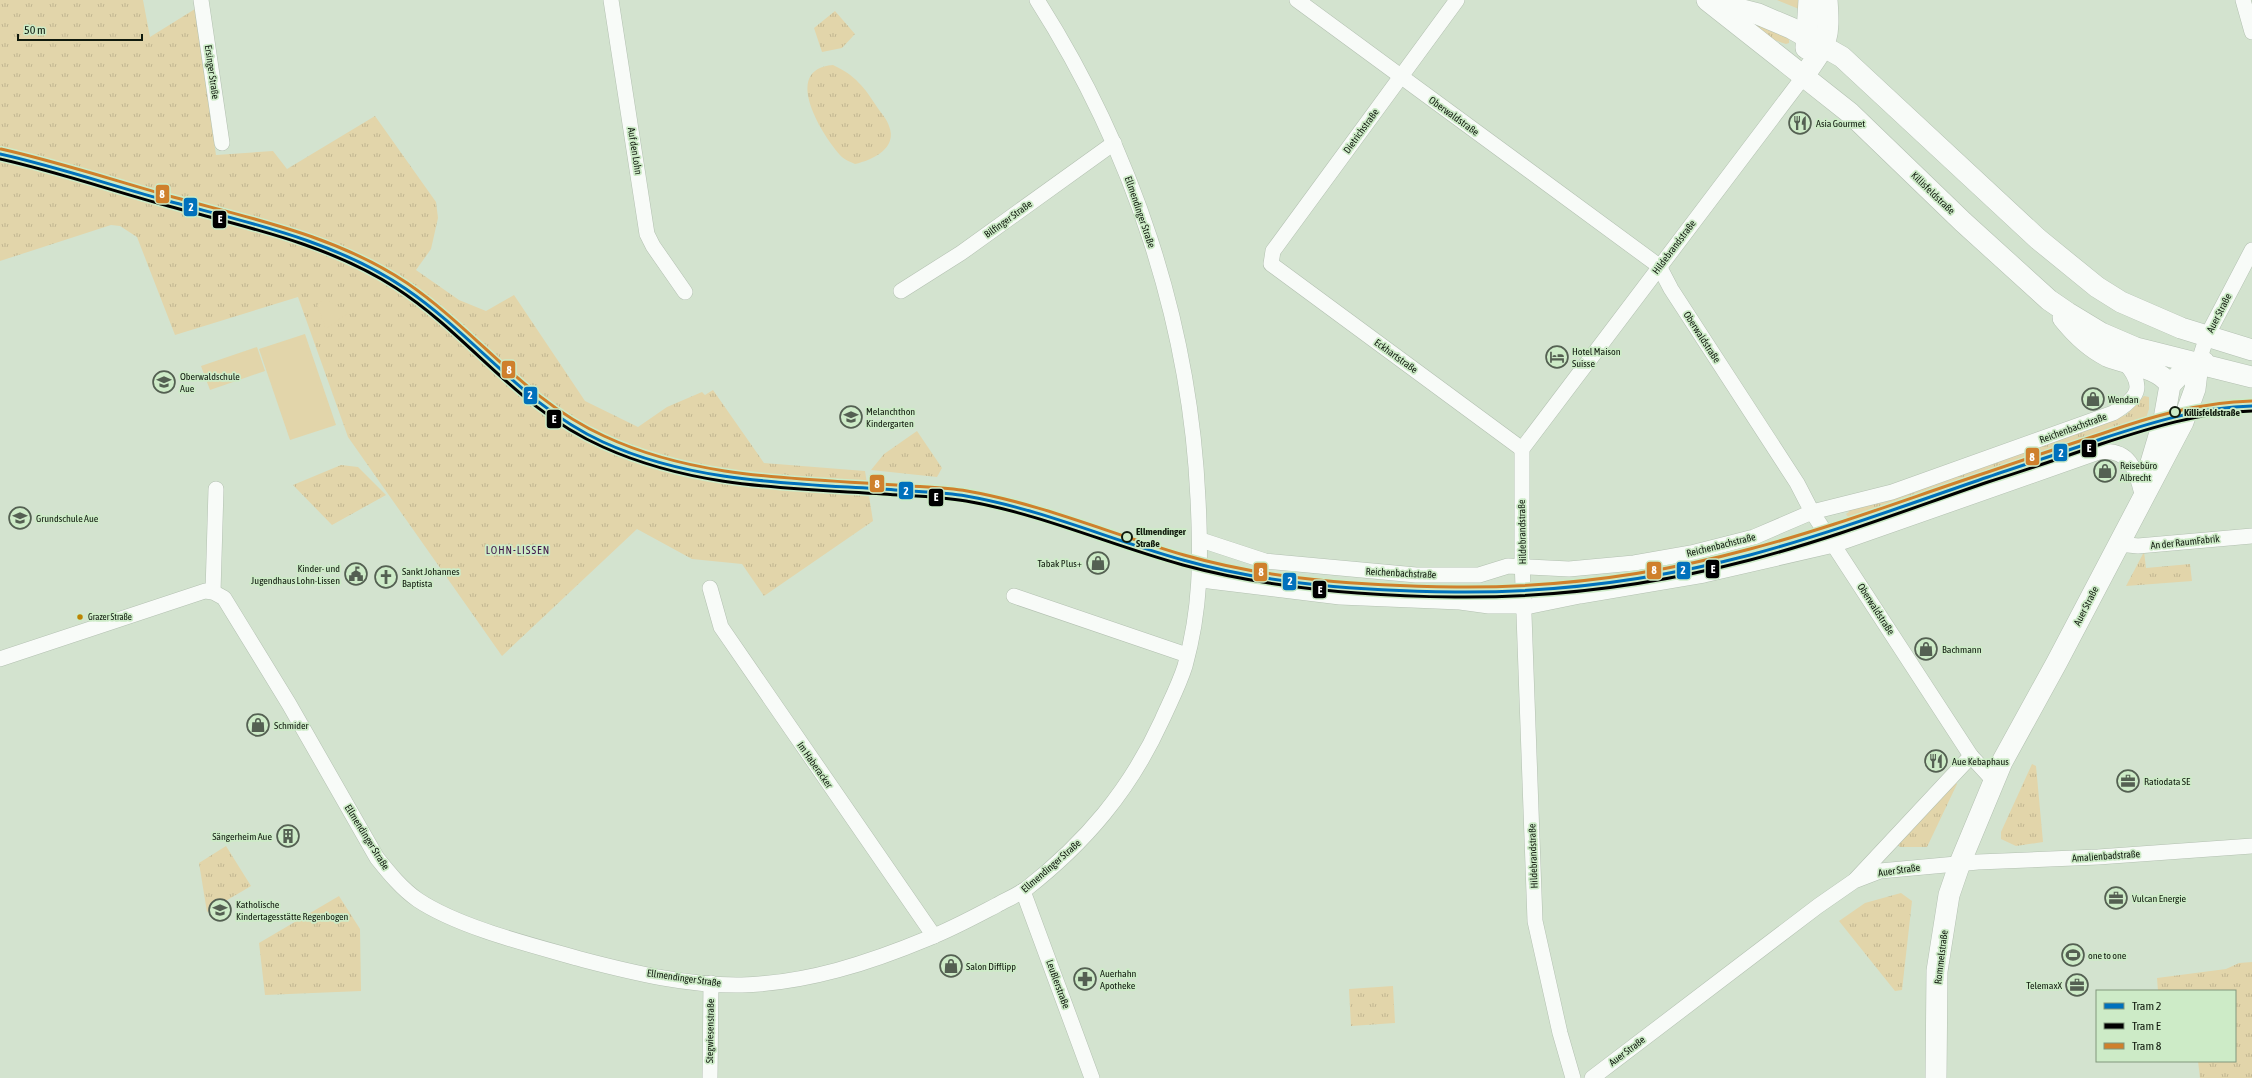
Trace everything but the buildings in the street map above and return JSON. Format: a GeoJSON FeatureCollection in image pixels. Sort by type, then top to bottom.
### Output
{"type":"FeatureCollection","features":[{"type":"Feature","properties":{"kind":"main road","name":"Killisfeldstraße"},"geometry":{"type":"LineString","coordinates":[[1707,0],[1743,10],[1807,36],[1825,46],[1858,69],[2033,233],[2080,274],[2121,302],[2181,328],[2252,350]]}},
{"type":"Feature","properties":{"kind":"main road","name":"Killisfeldstraße"},"geometry":{"type":"LineString","coordinates":[[1707,0],[1850,113],[1963,222],[2049,300],[2068,313],[2118,342],[2154,354],[2252,377]]}},
{"type":"Feature","properties":{"kind":"main road"},"geometry":{"type":"LineString","coordinates":[[1743,10],[1759,5],[1766,0]]}},
{"type":"Feature","properties":{"kind":"main road"},"geometry":{"type":"LineString","coordinates":[[1804,76],[1809,0]]}},
{"type":"Feature","properties":{"kind":"main road"},"geometry":{"type":"LineString","coordinates":[[1804,76],[1825,46],[1829,31],[1827,0]]}},
{"type":"Feature","properties":{"kind":"main road"},"geometry":{"type":"LineString","coordinates":[[2049,300],[2085,342],[2100,352],[2159,375],[2167,380],[2170,385]]}},
{"type":"Feature","properties":{"kind":"main road"},"geometry":{"type":"LineString","coordinates":[[2142,497],[2150,463],[2164,419],[2170,385],[2186,368],[2209,361],[2252,368]]}},
{"type":"Feature","properties":{"kind":"main road","name":"Auer Straße"},"geometry":{"type":"LineString","coordinates":[[1960,863],[1993,780],[2119,544],[2142,497],[2166,458],[2183,422],[2195,389],[2198,364]]}},
{"type":"Feature","properties":{"kind":"main road","name":"Rommelstraße"},"geometry":{"type":"LineString","coordinates":[[1936,1078],[1937,971],[1949,894],[1960,863]]}},
{"type":"Feature","properties":{"kind":"street","name":"Ersinger Straße"},"geometry":{"type":"LineString","coordinates":[[201,0],[222,143]]}},
{"type":"Feature","properties":{"kind":"street","name":"Auf den Lohn"},"geometry":{"type":"LineString","coordinates":[[611,0],[647,234],[653,246],[685,292]]}},
{"type":"Feature","properties":{"kind":"street","name":"Ellmendinger Straße"},"geometry":{"type":"LineString","coordinates":[[213,592],[224,598],[260,656],[377,858],[397,882],[417,899],[462,921],[500,935],[570,956],[617,968],[711,983],[739,985],[773,983],[824,974],[879,958],[953,928],[1023,891],[1079,842],[1116,800],[1140,766],[1176,690],[1187,655],[1200,580],[1201,540],[1192,426],[1183,368],[1166,294],[1142,212],[1114,143],[1093,99],[1037,0]]}},
{"type":"Feature","properties":{"kind":"street","name":"Oberwaldstraße"},"geometry":{"type":"LineString","coordinates":[[1297,0],[1659,266],[1671,289],[1797,483],[1812,512],[1971,756],[1993,780]]}},
{"type":"Feature","properties":{"kind":"street","name":"Dietrichstraße"},"geometry":{"type":"LineString","coordinates":[[1271,264],[1273,251],[1457,0]]}},
{"type":"Feature","properties":{"kind":"street"},"geometry":{"type":"LineString","coordinates":[[2243,0],[2252,32]]}},
{"type":"Feature","properties":{"kind":"street","name":"Hildebrandstraße"},"geometry":{"type":"LineString","coordinates":[[1572,1078],[1560,1033],[1535,921],[1523,565],[1522,449],[1804,76]]}},
{"type":"Feature","properties":{"kind":"street","name":"Bilfinger Straße"},"geometry":{"type":"LineString","coordinates":[[901,291],[961,253],[1114,143]]}},
{"type":"Feature","properties":{"kind":"street","name":"Auer Straße"},"geometry":{"type":"LineString","coordinates":[[2198,364],[2207,336],[2252,250]]}},
{"type":"Feature","properties":{"kind":"street","name":"Eckhartstraße"},"geometry":{"type":"LineString","coordinates":[[1271,264],[1522,449]]}},
{"type":"Feature","properties":{"kind":"street","name":"Reichenbachstraße"},"geometry":{"type":"LineString","coordinates":[[1201,540],[1265,561],[1348,570],[1416,575],[1479,575],[1508,566],[1523,565],[1553,569],[1594,568],[1691,552],[1754,537],[1812,512],[1892,492],[2113,414],[2134,398],[2137,392],[2134,374],[2125,363]]}},
{"type":"Feature","properties":{"kind":"street"},"geometry":{"type":"LineString","coordinates":[[1200,580],[1340,597],[1525,607],[1674,581],[1834,545],[2099,452],[2109,451],[2120,454],[2134,466],[2142,497]]}},
{"type":"Feature","properties":{"kind":"street"},"geometry":{"type":"LineString","coordinates":[[0,659],[205,591],[213,592],[216,490]]}},
{"type":"Feature","properties":{"kind":"street","name":"An der RaumFabrik"},"geometry":{"type":"LineString","coordinates":[[2119,544],[2138,546],[2252,536]]}},
{"type":"Feature","properties":{"kind":"street","name":"Im Haberacker"},"geometry":{"type":"LineString","coordinates":[[710,588],[721,627],[934,936]]}},
{"type":"Feature","properties":{"kind":"street"},"geometry":{"type":"LineString","coordinates":[[1014,596],[1187,655]]}},
{"type":"Feature","properties":{"kind":"street","name":"Auer Straße"},"geometry":{"type":"LineString","coordinates":[[1592,1078],[1854,881],[1880,850],[1971,756]]}},
{"type":"Feature","properties":{"kind":"street","name":"Amalienbadstraße"},"geometry":{"type":"LineString","coordinates":[[1960,863],[2098,857],[2252,846]]}},
{"type":"Feature","properties":{"kind":"street","name":"Auer Straße"},"geometry":{"type":"LineString","coordinates":[[1854,881],[1880,871],[1960,863]]}},
{"type":"Feature","properties":{"kind":"street","name":"Leußlerstraße"},"geometry":{"type":"LineString","coordinates":[[1023,891],[1092,1078]]}},
{"type":"Feature","properties":{"kind":"street","name":"Stegwiesenstraße"},"geometry":{"type":"LineString","coordinates":[[710,1078],[711,983]]}},
{"type":"Feature","properties":{"kind":"green space"},"geometry":{"type":"Polygon","coordinates":[[[0,0],[143,0],[150,37],[195,9],[216,155],[273,151],[287,169],[375,116],[436,202],[438,218],[431,249],[416,270],[459,300],[486,311],[514,295],[585,401],[638,427],[667,407],[702,392],[705,395],[713,390],[764,463],[865,471],[873,521],[764,596],[742,564],[692,559],[637,529],[502,656],[348,437],[298,297],[175,335],[137,237],[120,226],[111,225],[0,261],[0,0]]]}},
{"type":"Feature","properties":{"kind":"green space"},"geometry":{"type":"Polygon","coordinates":[[[1777,0],[1800,0],[1799,9],[1777,0]]]}},
{"type":"Feature","properties":{"kind":"green space"},"geometry":{"type":"Polygon","coordinates":[[[835,11],[855,34],[842,48],[822,52],[814,28],[835,11]]]}},
{"type":"Feature","properties":{"kind":"green space"},"geometry":{"type":"Polygon","coordinates":[[[1751,18],[1789,39],[1789,43],[1786,44],[1766,35],[1753,23],[1751,18]]]}},
{"type":"Feature","properties":{"kind":"green space"},"geometry":{"type":"Polygon","coordinates":[[[833,65],[847,73],[864,88],[887,121],[891,134],[887,147],[882,152],[876,156],[855,164],[843,158],[834,147],[825,135],[810,105],[808,91],[809,78],[817,69],[833,65]]]}},
{"type":"Feature","properties":{"kind":"green space"},"geometry":{"type":"Polygon","coordinates":[[[325,298],[348,313],[326,329],[317,305],[325,298]]]}},
{"type":"Feature","properties":{"kind":"green space"},"geometry":{"type":"Polygon","coordinates":[[[305,334],[336,425],[290,440],[259,349],[305,334]]]}},
{"type":"Feature","properties":{"kind":"green space"},"geometry":{"type":"Polygon","coordinates":[[[257,347],[265,371],[210,390],[201,366],[257,347]]]}},
{"type":"Feature","properties":{"kind":"green space"},"geometry":{"type":"Polygon","coordinates":[[[2144,396],[2149,397],[2149,409],[2143,427],[1855,527],[1846,514],[1849,512],[1846,508],[2126,415],[2144,396]]]}},
{"type":"Feature","properties":{"kind":"green space"},"geometry":{"type":"Polygon","coordinates":[[[917,431],[942,468],[937,477],[871,470],[884,454],[917,431]]]}},
{"type":"Feature","properties":{"kind":"green space"},"geometry":{"type":"Polygon","coordinates":[[[341,465],[358,467],[386,495],[332,525],[293,485],[341,465]]]}},
{"type":"Feature","properties":{"kind":"green space"},"geometry":{"type":"Polygon","coordinates":[[[2144,552],[2146,568],[2190,564],[2192,581],[2126,586],[2144,552]]]}},
{"type":"Feature","properties":{"kind":"green space"},"geometry":{"type":"Polygon","coordinates":[[[2032,764],[2036,766],[2043,842],[2016,846],[2001,839],[2001,832],[2032,764]]]}},
{"type":"Feature","properties":{"kind":"green space"},"geometry":{"type":"Polygon","coordinates":[[[1955,782],[1957,784],[1927,847],[1900,847],[1896,843],[1955,782]]]}},
{"type":"Feature","properties":{"kind":"green space"},"geometry":{"type":"Polygon","coordinates":[[[226,846],[251,886],[207,912],[199,863],[226,846]]]}},
{"type":"Feature","properties":{"kind":"green space"},"geometry":{"type":"Polygon","coordinates":[[[1901,893],[1912,901],[1902,990],[1895,991],[1839,921],[1865,903],[1901,893]]]}},
{"type":"Feature","properties":{"kind":"green space"},"geometry":{"type":"Polygon","coordinates":[[[339,896],[360,929],[361,991],[265,995],[259,943],[339,896]]]}},
{"type":"Feature","properties":{"kind":"green space"},"geometry":{"type":"Polygon","coordinates":[[[2252,962],[2252,1078],[2200,1078],[2198,1062],[2236,1062],[2236,990],[2158,990],[2157,978],[2226,969],[2239,963],[2252,962]]]}},
{"type":"Feature","properties":{"kind":"green space"},"geometry":{"type":"Polygon","coordinates":[[[1393,986],[1395,1023],[1351,1026],[1349,989],[1393,986]]]}},
{"type":"Feature","properties":{"kind":"tram line","name":"8"},"geometry":{"type":"LineString","coordinates":[[1,149],[264,221],[323,241],[352,253],[407,283],[432,302],[526,385],[550,404],[576,421],[604,436],[639,450],[674,461],[710,469],[747,474],[967,491],[1049,511],[1157,547],[1217,564],[1284,576],[1318,580],[1387,585],[1493,587],[1567,582],[1641,573],[1714,558],[1810,532],[2157,416],[2194,407],[2252,401]]}},
{"type":"Feature","properties":{"kind":"tram line","name":"2"},"geometry":{"type":"LineString","coordinates":[[0,154],[256,224],[349,257],[406,289],[455,328],[524,390],[574,427],[603,442],[638,456],[710,474],[746,479],[966,496],[1049,517],[1156,552],[1216,569],[1284,581],[1318,585],[1387,590],[1492,592],[1567,587],[1641,578],[1714,564],[1810,537],[2138,427],[2213,409],[2252,406]]}},
{"type":"Feature","properties":{"kind":"tram line","name":"E"},"geometry":{"type":"LineString","coordinates":[[0,159],[282,237],[311,247],[369,272],[396,288],[423,307],[519,393],[545,413],[572,431],[603,447],[637,461],[672,471],[741,484],[956,499],[1021,514],[1183,565],[1250,580],[1318,590],[1387,595],[1492,597],[1567,592],[1641,583],[1714,569],[1810,543],[2138,432],[2213,414],[2252,411]]}},
{"type":"Feature","properties":{"kind":"place","name":"Asia Gourmet"},"geometry":{"type":"Point","coordinates":[1800,123]}},
{"type":"Feature","properties":{"kind":"place","name":"Hotel Maison Suisse"},"geometry":{"type":"Point","coordinates":[1557,357]}},
{"type":"Feature","properties":{"kind":"place","name":"Oberwaldschule Aue"},"geometry":{"type":"Point","coordinates":[164,382]}},
{"type":"Feature","properties":{"kind":"place","name":"Wendan"},"geometry":{"type":"Point","coordinates":[2093,399]}},
{"type":"Feature","properties":{"kind":"place","name":"Killisfeldstraße"},"geometry":{"type":"Point","coordinates":[2175,412]}},
{"type":"Feature","properties":{"kind":"place","name":"Melanchthon Kindergarten"},"geometry":{"type":"Point","coordinates":[851,417]}},
{"type":"Feature","properties":{"kind":"place","name":"Reisebüro Albrecht"},"geometry":{"type":"Point","coordinates":[2105,471]}},
{"type":"Feature","properties":{"kind":"place","name":"Grundschule Aue"},"geometry":{"type":"Point","coordinates":[20,518]}},
{"type":"Feature","properties":{"kind":"place","name":"Ellmendinger Straße"},"geometry":{"type":"Point","coordinates":[1127,537]}},
{"type":"Feature","properties":{"kind":"place","name":"Tabak Plus+"},"geometry":{"type":"Point","coordinates":[1098,563]}},
{"type":"Feature","properties":{"kind":"place","name":"Kinder- und Jugendhaus Lohn-Lissen"},"geometry":{"type":"Point","coordinates":[356,574]}},
{"type":"Feature","properties":{"kind":"place","name":"Sankt Johannes Baptista"},"geometry":{"type":"Point","coordinates":[386,577]}},
{"type":"Feature","properties":{"kind":"place","name":"Grazer Straße"},"geometry":{"type":"Point","coordinates":[80,617]}},
{"type":"Feature","properties":{"kind":"place","name":"Bachmann"},"geometry":{"type":"Point","coordinates":[1926,649]}},
{"type":"Feature","properties":{"kind":"place","name":"Schmider"},"geometry":{"type":"Point","coordinates":[258,725]}},
{"type":"Feature","properties":{"kind":"place","name":"Aue Kebaphaus"},"geometry":{"type":"Point","coordinates":[1936,761]}},
{"type":"Feature","properties":{"kind":"place","name":"Ratiodata SE"},"geometry":{"type":"Point","coordinates":[2128,781]}},
{"type":"Feature","properties":{"kind":"place","name":"Sängerheim Aue"},"geometry":{"type":"Point","coordinates":[288,836]}},
{"type":"Feature","properties":{"kind":"place","name":"Vulcan Energie"},"geometry":{"type":"Point","coordinates":[2116,898]}},
{"type":"Feature","properties":{"kind":"place","name":"Katholische Kindertagesstätte Regenbogen"},"geometry":{"type":"Point","coordinates":[220,910]}},
{"type":"Feature","properties":{"kind":"place","name":"one to one"},"geometry":{"type":"Point","coordinates":[2073,955]}},
{"type":"Feature","properties":{"kind":"place","name":"Salon Difflipp"},"geometry":{"type":"Point","coordinates":[951,966]}},
{"type":"Feature","properties":{"kind":"place","name":"Auerhahn Apotheke"},"geometry":{"type":"Point","coordinates":[1085,979]}},
{"type":"Feature","properties":{"kind":"place","name":"TelemaxX"},"geometry":{"type":"Point","coordinates":[2077,985]}},
{"type":"Feature","properties":{"kind":"district","name":"LOHN-LISSEN"},"geometry":{"type":"Point","coordinates":[518,550]}}]}
